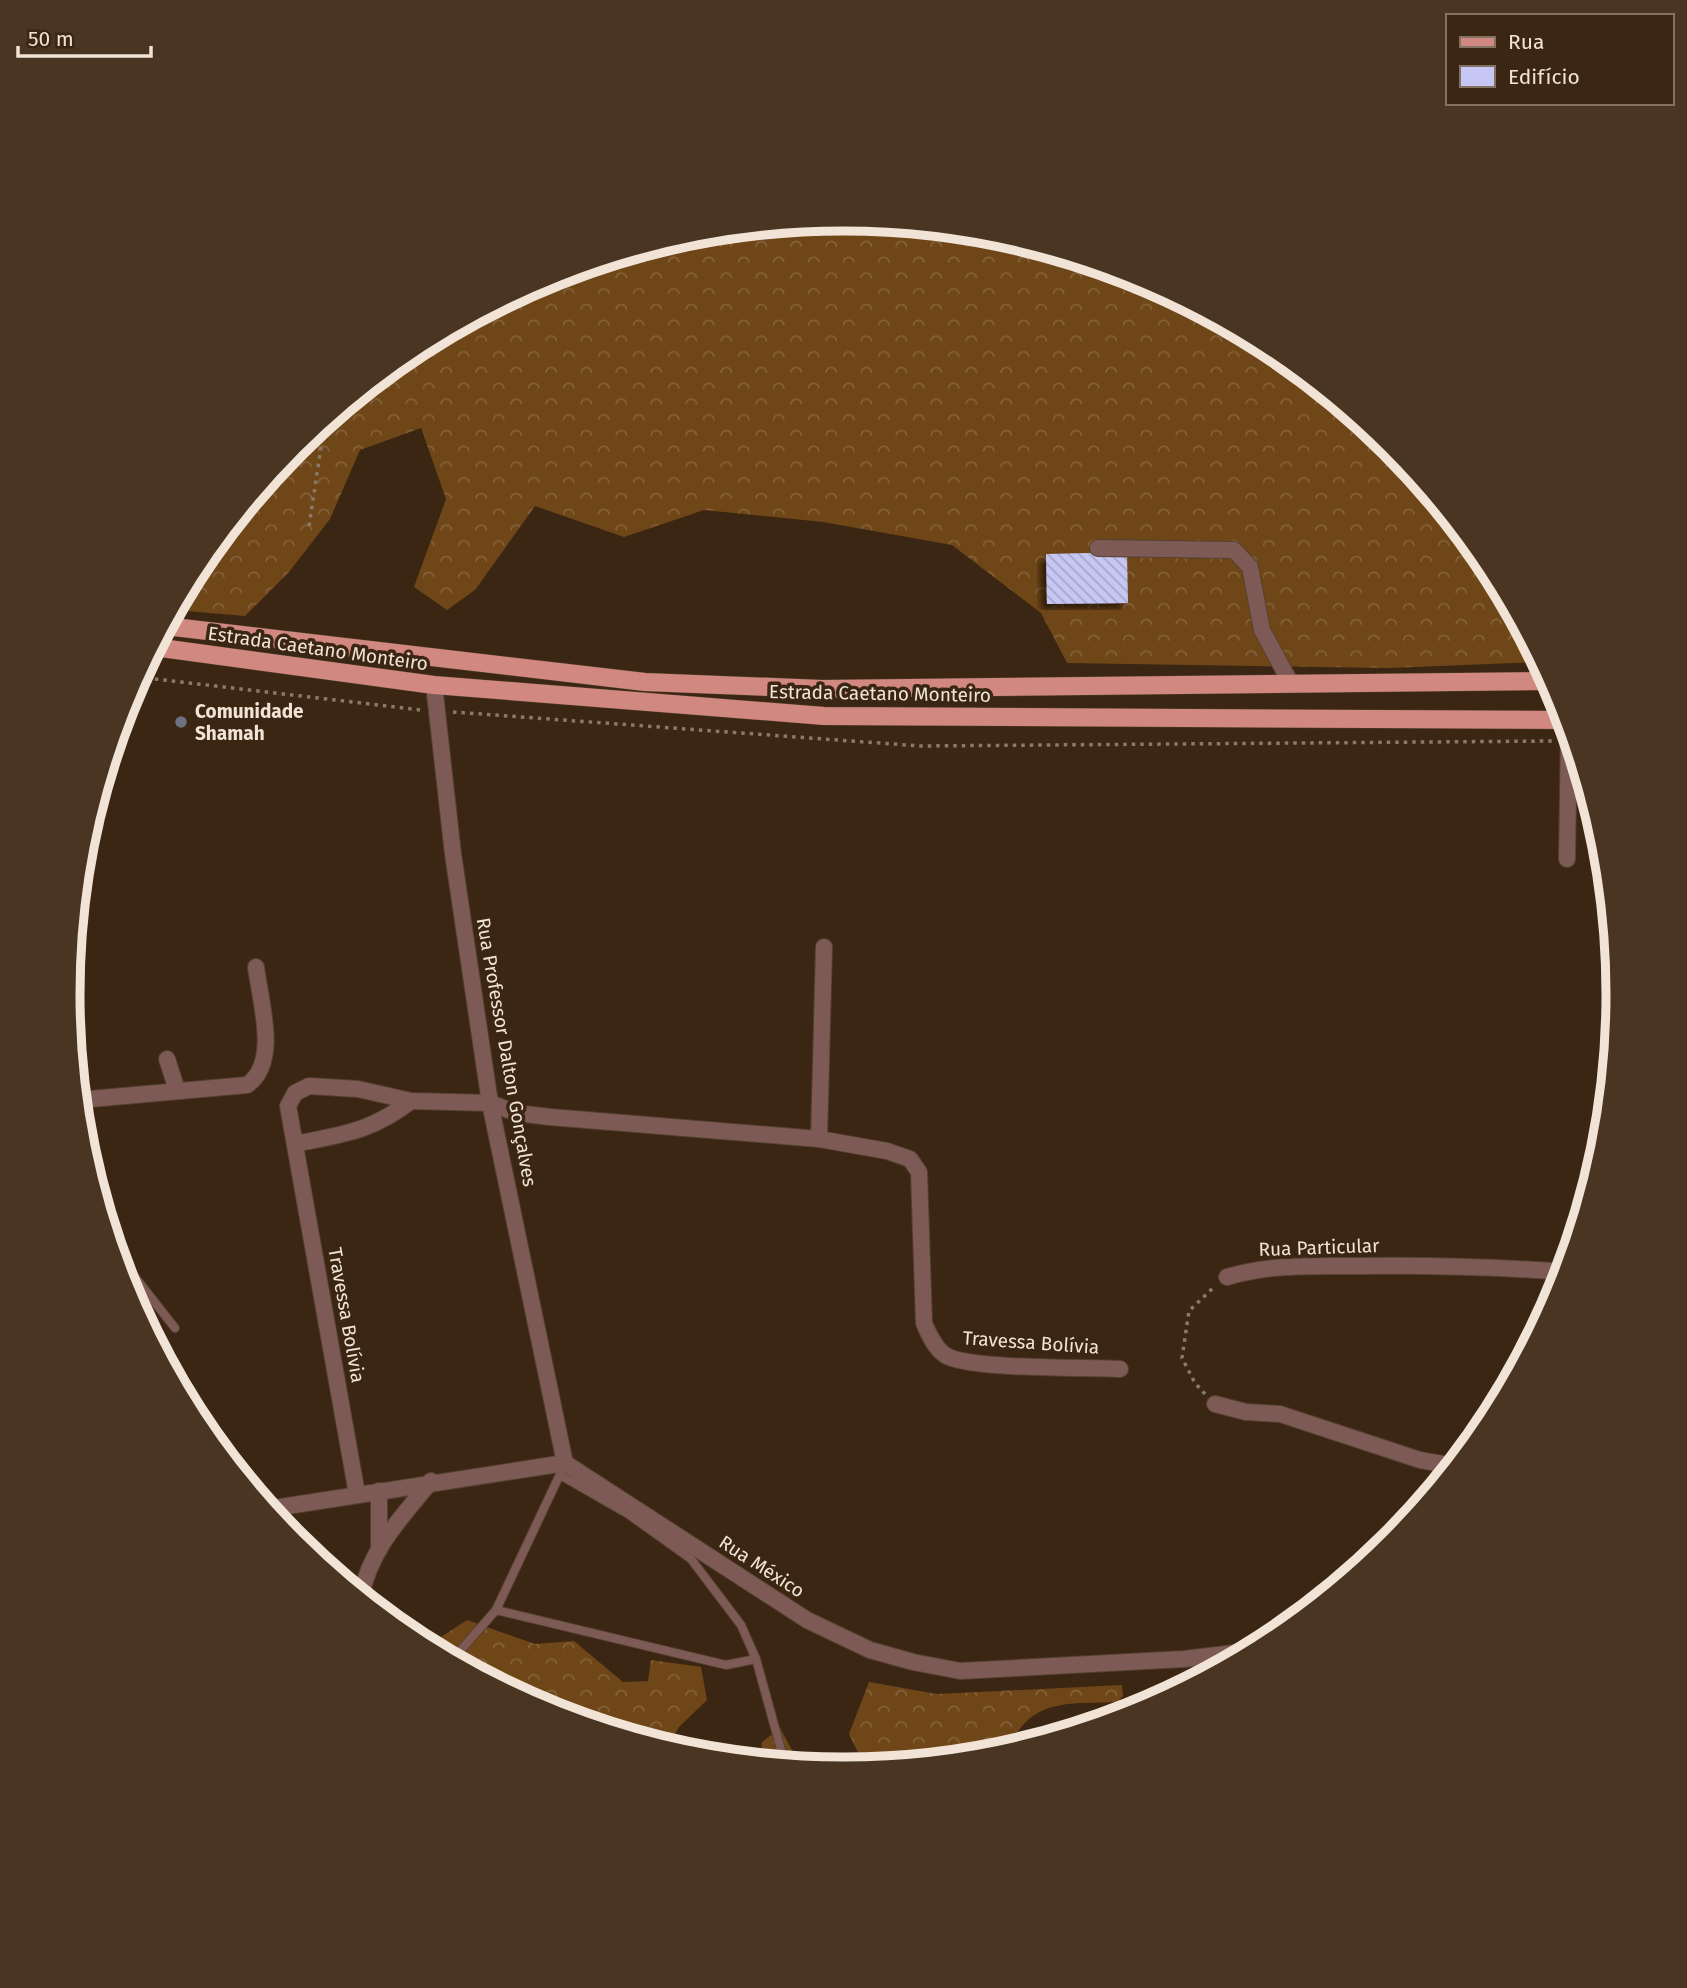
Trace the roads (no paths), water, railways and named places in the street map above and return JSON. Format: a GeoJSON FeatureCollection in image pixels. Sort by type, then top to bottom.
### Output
{"type":"FeatureCollection","features":[{"type":"Feature","properties":{"kind":"main road","name":"Estrada Caetano Monteiro"},"geometry":{"type":"LineString","coordinates":[[175,627],[645,682],[822,689],[1539,681]]}},
{"type":"Feature","properties":{"kind":"main road","name":"Estrada Caetano Monteiro"},"geometry":{"type":"LineString","coordinates":[[164,648],[434,685],[824,716],[1555,720]]}},
{"type":"Feature","properties":{"kind":"street"},"geometry":{"type":"LineString","coordinates":[[1098,548],[1234,550],[1250,567],[1262,629],[1290,682]]}},
{"type":"Feature","properties":{"kind":"street","name":"Rua Professor Dalton Gonçalves"},"geometry":{"type":"LineString","coordinates":[[434,685],[453,854],[490,1103],[563,1469]]}},
{"type":"Feature","properties":{"kind":"street"},"geometry":{"type":"LineString","coordinates":[[1567,859],[1573,771]]}},
{"type":"Feature","properties":{"kind":"street"},"geometry":{"type":"LineString","coordinates":[[819,1139],[824,947]]}},
{"type":"Feature","properties":{"kind":"street"},"geometry":{"type":"LineString","coordinates":[[88,1099],[247,1085],[259,1077],[265,1063],[264,1027],[256,967]]}},
{"type":"Feature","properties":{"kind":"street"},"geometry":{"type":"LineString","coordinates":[[167,1059],[177,1090]]}},
{"type":"Feature","properties":{"kind":"street","name":"Travessa Bolívia"},"geometry":{"type":"LineString","coordinates":[[357,1494],[288,1106],[295,1093],[309,1086],[358,1089],[411,1101],[490,1103],[516,1113],[550,1117],[819,1139],[910,1159],[919,1172],[924,1324],[932,1341],[946,1356],[970,1362],[1120,1369]]}},
{"type":"Feature","properties":{"kind":"street"},"geometry":{"type":"LineString","coordinates":[[295,1144],[350,1133],[384,1121],[411,1101]]}},
{"type":"Feature","properties":{"kind":"street","name":"Rua Particular"},"geometry":{"type":"LineString","coordinates":[[1227,1277],[1260,1267],[1298,1266],[1466,1265],[1554,1271]]}},
{"type":"Feature","properties":{"kind":"street"},"geometry":{"type":"LineString","coordinates":[[1215,1404],[1245,1412],[1280,1414],[1420,1460],[1444,1464]]}},
{"type":"Feature","properties":{"kind":"street"},"geometry":{"type":"LineString","coordinates":[[279,1507],[432,1481],[563,1469]]}},
{"type":"Feature","properties":{"kind":"street","name":"Rua México"},"geometry":{"type":"LineString","coordinates":[[563,1469],[807,1620],[870,1650],[913,1662],[960,1671],[1184,1659],[1227,1654]]}},
{"type":"Feature","properties":{"kind":"street"},"geometry":{"type":"LineString","coordinates":[[363,1586],[365,1575],[379,1546],[432,1481]]}},
{"type":"Feature","properties":{"kind":"street"},"geometry":{"type":"LineString","coordinates":[[379,1491],[379,1546]]}},
{"type":"Feature","properties":{"kind":"lane"},"geometry":{"type":"LineString","coordinates":[[134,1274],[175,1328]]}},
{"type":"Feature","properties":{"kind":"lane"},"geometry":{"type":"LineString","coordinates":[[458,1653],[496,1610],[563,1469],[691,1559],[741,1625],[756,1659],[782,1754]]}},
{"type":"Feature","properties":{"kind":"lane"},"geometry":{"type":"LineString","coordinates":[[496,1610],[726,1665],[756,1659]]}},
{"type":"Feature","properties":{"kind":"place","name":"Comunidade Shamah"},"geometry":{"type":"Point","coordinates":[181,722]}}]}
